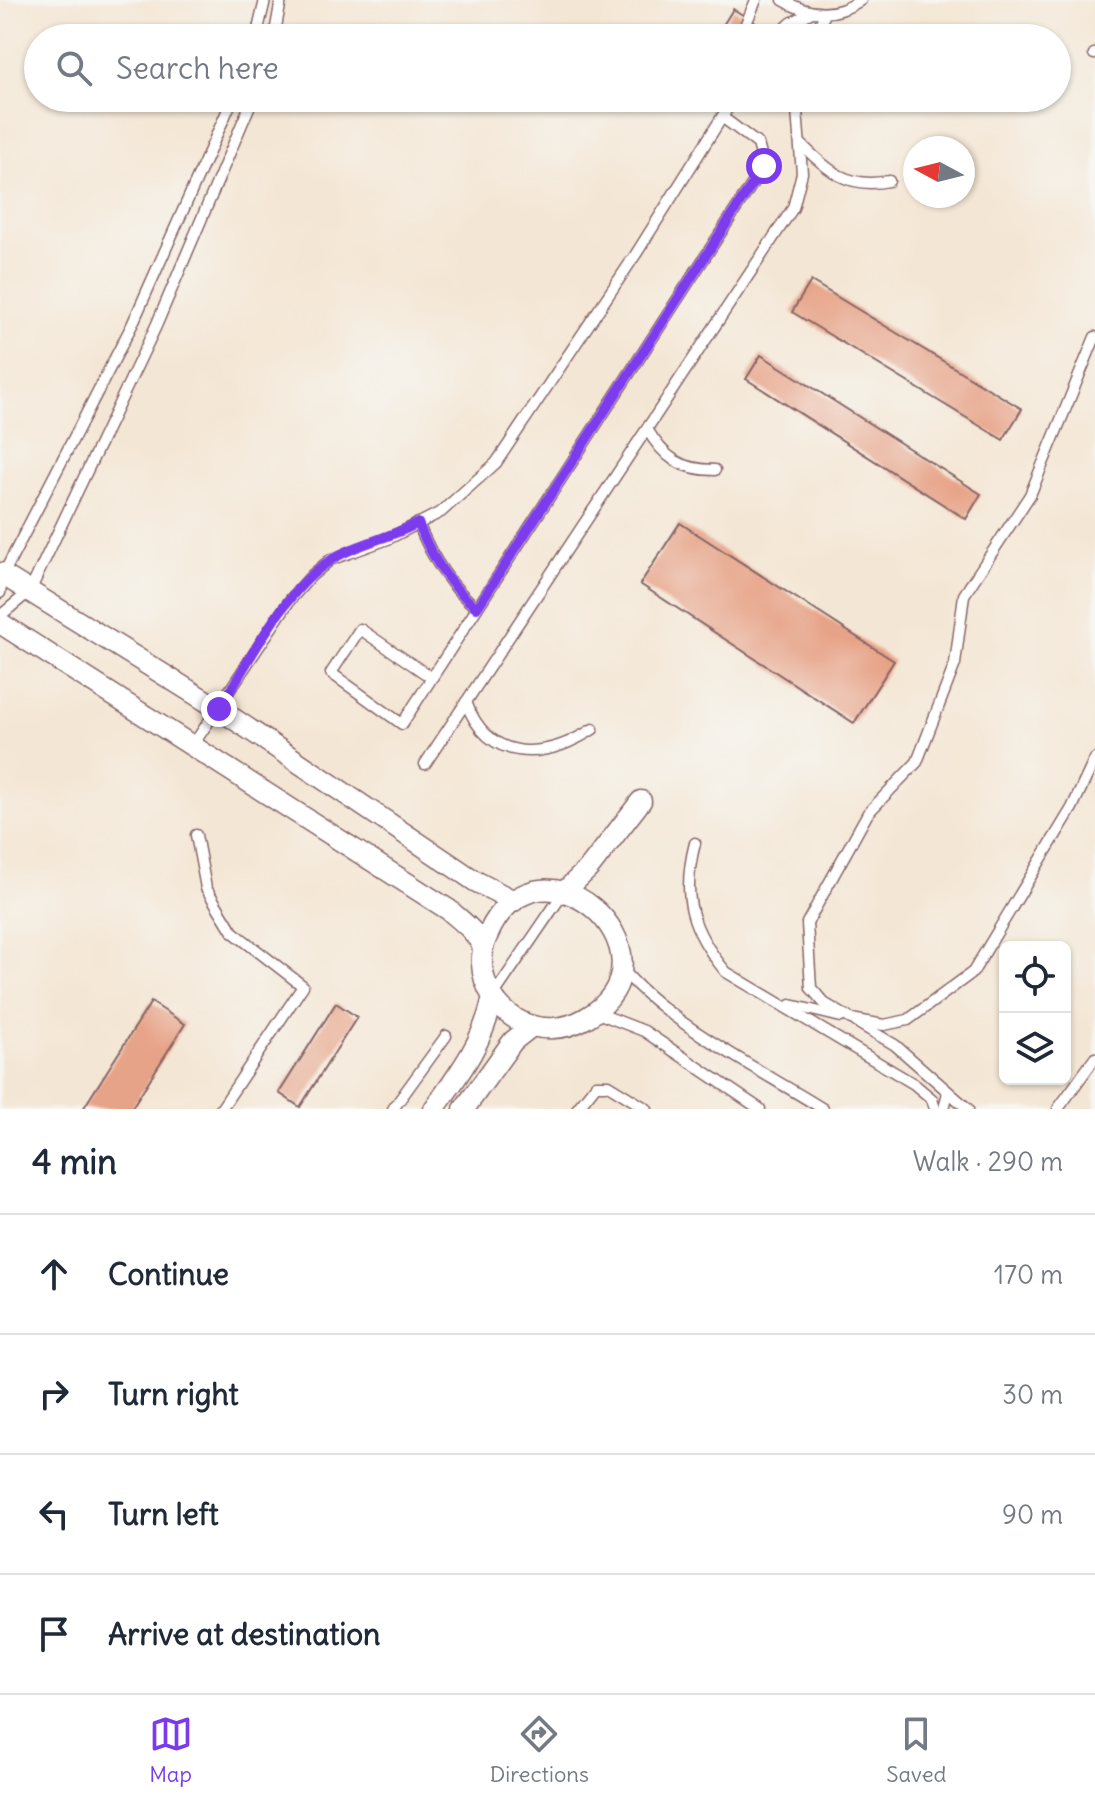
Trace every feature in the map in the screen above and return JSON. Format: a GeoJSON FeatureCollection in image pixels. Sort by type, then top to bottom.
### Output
{"type":"FeatureCollection","features":[{"type":"Feature","properties":{"kind":"street"},"geometry":{"type":"LineString","coordinates":[[1,580],[30,591],[219,709],[475,881],[514,901]]}},
{"type":"Feature","properties":{"kind":"street"},"geometry":{"type":"LineString","coordinates":[[0,623],[191,748],[435,899],[469,927],[483,947]]}},
{"type":"Feature","properties":{"kind":"street"},"geometry":{"type":"LineString","coordinates":[[564,892],[590,867],[641,801]]}},
{"type":"Feature","properties":{"kind":"street"},"geometry":{"type":"LineString","coordinates":[[543,890],[564,892],[579,896],[597,907],[610,924],[618,944],[620,965],[608,999],[595,1012],[576,1024],[555,1029],[532,1026],[503,1010],[493,997],[482,965],[483,947],[499,913],[514,901],[543,890]]}},
{"type":"Feature","properties":{"kind":"street"},"geometry":{"type":"LineString","coordinates":[[434,1109],[477,1047],[487,1026],[493,997]]}},
{"type":"Feature","properties":{"kind":"street"},"geometry":{"type":"LineString","coordinates":[[464,1109],[513,1041],[532,1026]]}},
{"type":"Feature","properties":{"kind":"lane"},"geometry":{"type":"LineString","coordinates":[[259,24],[265,0]]}},
{"type":"Feature","properties":{"kind":"lane"},"geometry":{"type":"LineString","coordinates":[[277,24],[281,0]]}},
{"type":"Feature","properties":{"kind":"lane"},"geometry":{"type":"LineString","coordinates":[[746,24],[756,0]]}},
{"type":"Feature","properties":{"kind":"lane"},"geometry":{"type":"LineString","coordinates":[[783,0],[810,13],[825,14],[840,11],[861,0]]}},
{"type":"Feature","properties":{"kind":"lane"},"geometry":{"type":"LineString","coordinates":[[790,24],[810,13]]}},
{"type":"Feature","properties":{"kind":"lane"},"geometry":{"type":"LineString","coordinates":[[820,24],[825,14]]}},
{"type":"Feature","properties":{"kind":"lane"},"geometry":{"type":"LineString","coordinates":[[1,580],[132,325],[227,112]]}},
{"type":"Feature","properties":{"kind":"lane"},"geometry":{"type":"LineString","coordinates":[[0,616],[30,591],[156,326],[247,112]]}},
{"type":"Feature","properties":{"kind":"lane"},"geometry":{"type":"LineString","coordinates":[[722,112],[722,117]]}},
{"type":"Feature","properties":{"kind":"lane"},"geometry":{"type":"LineString","coordinates":[[191,748],[290,600],[311,576],[330,560],[441,512],[496,463],[636,254],[725,112]]}},
{"type":"Feature","properties":{"kind":"lane"},"geometry":{"type":"LineString","coordinates":[[425,764],[793,208],[802,173],[798,112]]}},
{"type":"Feature","properties":{"kind":"lane"},"geometry":{"type":"LineString","coordinates":[[432,678],[360,629],[331,673],[402,724],[432,678],[477,608],[764,166],[758,144],[722,117]]}},
{"type":"Feature","properties":{"kind":"lane"},"geometry":{"type":"LineString","coordinates":[[801,144],[836,176],[854,184],[889,181]]}},
{"type":"Feature","properties":{"kind":"lane"},"geometry":{"type":"LineString","coordinates":[[968,1109],[895,1045],[824,1003],[811,988],[807,923],[868,813],[917,762],[955,664],[964,595],[1030,495],[1095,337]]}},
{"type":"Feature","properties":{"kind":"lane"},"geometry":{"type":"LineString","coordinates":[[647,429],[671,461],[683,467],[715,470]]}},
{"type":"Feature","properties":{"kind":"lane"},"geometry":{"type":"LineString","coordinates":[[418,523],[438,565],[464,598],[477,608]]}},
{"type":"Feature","properties":{"kind":"lane"},"geometry":{"type":"LineString","coordinates":[[466,702],[483,734],[496,743],[516,749],[536,752],[558,748],[593,729]]}},
{"type":"Feature","properties":{"kind":"lane"},"geometry":{"type":"LineString","coordinates":[[777,1001],[884,1025],[908,1020],[973,972],[1072,808],[1095,759]]}},
{"type":"Feature","properties":{"kind":"lane"},"geometry":{"type":"LineString","coordinates":[[196,835],[206,888],[233,932],[303,986],[221,1109]]}},
{"type":"Feature","properties":{"kind":"lane"},"geometry":{"type":"LineString","coordinates":[[695,843],[688,871],[693,920],[704,946],[726,972],[914,1084],[932,1099],[935,1109]]}},
{"type":"Feature","properties":{"kind":"lane"},"geometry":{"type":"LineString","coordinates":[[493,997],[564,892]]}},
{"type":"Feature","properties":{"kind":"lane"},"geometry":{"type":"LineString","coordinates":[[620,965],[636,986],[663,1008],[823,1109]]}},
{"type":"Feature","properties":{"kind":"lane"},"geometry":{"type":"LineString","coordinates":[[595,1012],[644,1031],[760,1109]]}},
{"type":"Feature","properties":{"kind":"lane"},"geometry":{"type":"LineString","coordinates":[[393,1109],[446,1036]]}},
{"type":"Feature","properties":{"kind":"lane"},"geometry":{"type":"LineString","coordinates":[[1058,1109],[1095,1058]]}},
{"type":"Feature","properties":{"kind":"lane"},"geometry":{"type":"LineString","coordinates":[[577,1109],[596,1085],[608,1085],[647,1109]]}},
{"type":"Feature","properties":{"kind":"lane"},"geometry":{"type":"LineString","coordinates":[[944,1109],[948,1092]]}},
{"type":"Feature","properties":{"kind":"building"},"geometry":{"type":"Polygon","coordinates":[[[733,9],[757,24],[724,24],[733,9]]]}},
{"type":"Feature","properties":{"kind":"building"},"geometry":{"type":"Polygon","coordinates":[[[811,281],[1022,409],[1003,440],[792,312],[811,281]]]}},
{"type":"Feature","properties":{"kind":"building"},"geometry":{"type":"Polygon","coordinates":[[[761,355],[981,494],[966,519],[746,379],[761,355]]]}},
{"type":"Feature","properties":{"kind":"building"},"geometry":{"type":"Polygon","coordinates":[[[680,523],[894,661],[854,723],[640,584],[680,523]]]}},
{"type":"Feature","properties":{"kind":"building"},"geometry":{"type":"Polygon","coordinates":[[[151,1002],[185,1024],[131,1109],[83,1109],[151,1002]]]}},
{"type":"Feature","properties":{"kind":"building"},"geometry":{"type":"Polygon","coordinates":[[[336,1003],[357,1017],[300,1107],[279,1093],[336,1003]]]}},
{"type":"Feature","properties":{"kind":"route"},"geometry":{"type":"LineString","coordinates":[[219,709],[290,600],[311,576],[330,560],[388,539],[418,523],[438,565],[464,598],[477,608],[764,166]]}}]}
